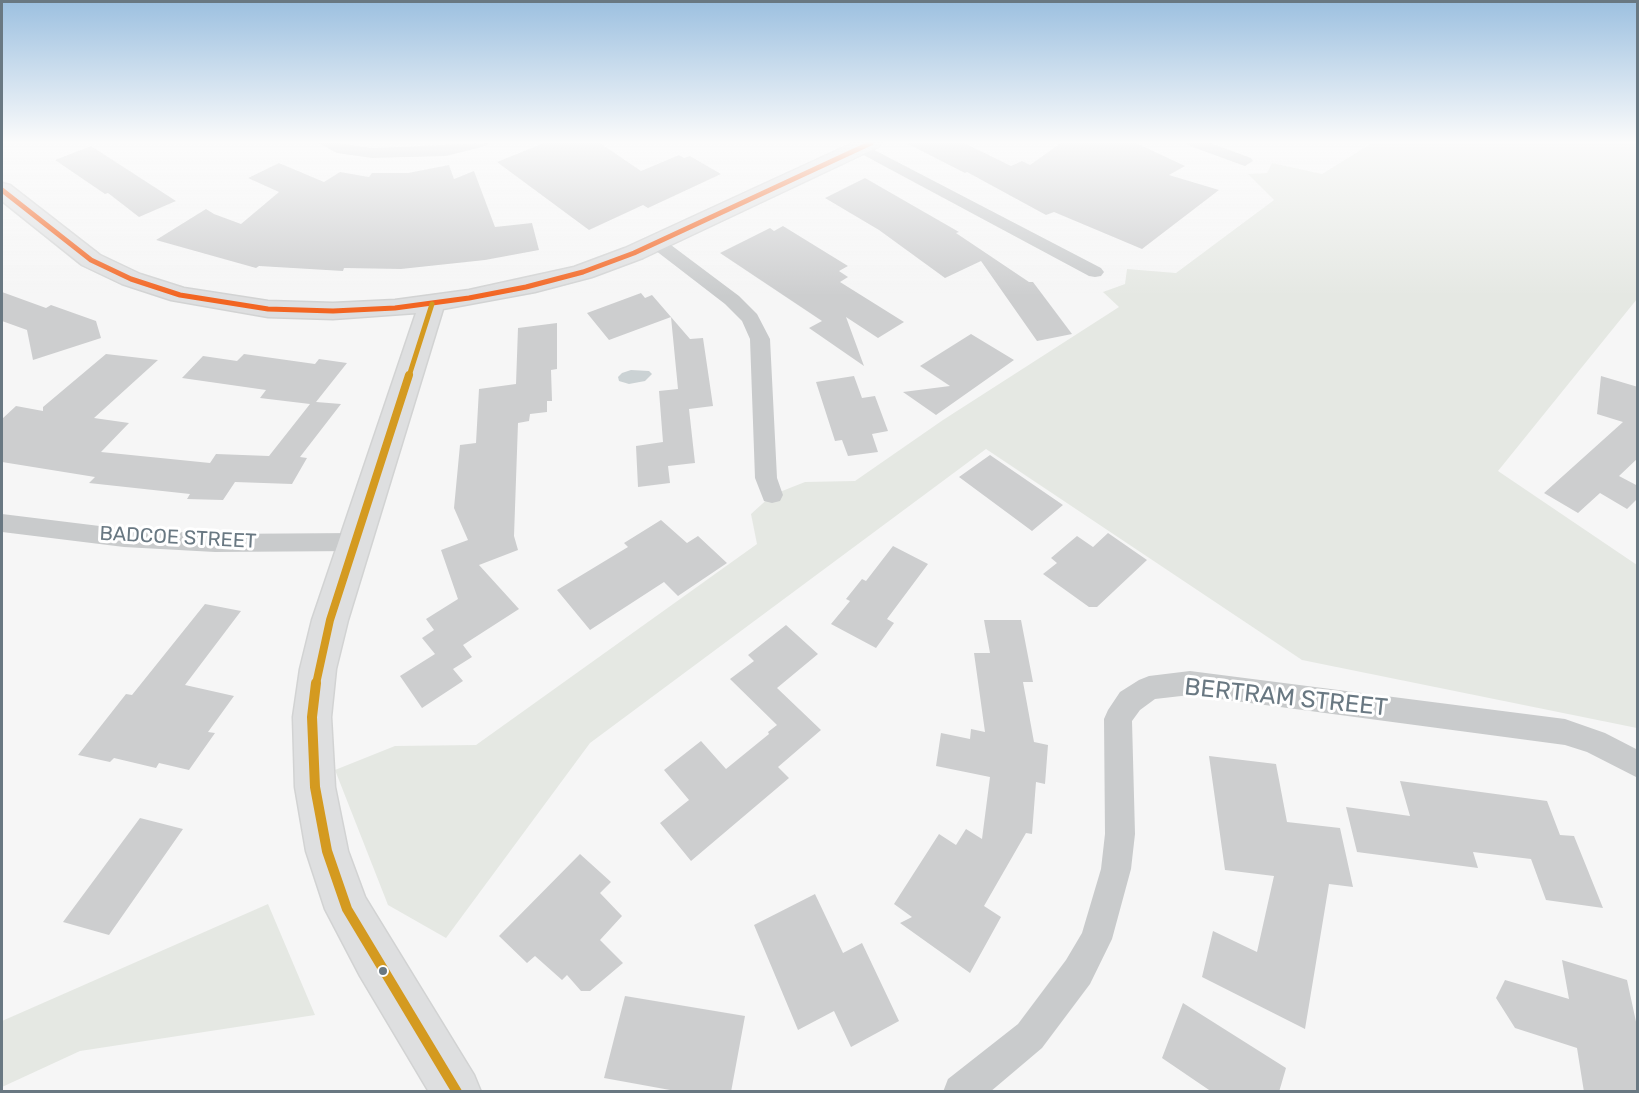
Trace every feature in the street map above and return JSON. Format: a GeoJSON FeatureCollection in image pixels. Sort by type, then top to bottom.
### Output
{"type":"FeatureCollection","features":[{"type":"Feature","properties":{"kind":"street"},"geometry":{"type":"LineString","coordinates":[[7,194],[91,260],[131,279],[180,295],[237,306],[311,310],[385,309],[432,304],[538,284],[583,272],[657,243],[763,194]]}},
{"type":"Feature","properties":{"kind":"street"},"geometry":{"type":"LineString","coordinates":[[953,194],[1095,272]]}},
{"type":"Feature","properties":{"kind":"street"},"geometry":{"type":"LineString","coordinates":[[657,243],[732,300],[750,318],[760,339],[766,478],[772,495]]}},
{"type":"Feature","properties":{"kind":"street"},"geometry":{"type":"LineString","coordinates":[[432,304],[326,637],[318,669],[312,717],[315,787],[327,851],[347,909],[377,963],[457,1092]]}},
{"type":"Feature","properties":{"kind":"street","name":"BADCOE STREET"},"geometry":{"type":"LineString","coordinates":[[2,523],[124,538],[215,543],[356,542]]}},
{"type":"Feature","properties":{"kind":"street","name":"BERTRAM STREET"},"geometry":{"type":"LineString","coordinates":[[961,1092],[1030,1036],[1078,972],[1096,939],[1116,869],[1120,834],[1118,719],[1130,701],[1149,688],[1190,683],[1565,732],[1596,742],[1638,765]]}},
{"type":"Feature","properties":{"kind":"shaded area"},"geometry":{"type":"Polygon","coordinates":[[[1268,194],[1637,194],[1637,299],[1498,471],[1637,565],[1637,728],[1302,660],[986,449],[590,743],[446,938],[388,905],[335,770],[395,746],[476,745],[757,544],[751,514],[772,495],[805,482],[855,481],[943,420],[1119,307],[1103,292],[1125,284],[1127,269],[1176,273],[1274,200],[1268,194]]]}},
{"type":"Feature","properties":{"kind":"shaded area"},"geometry":{"type":"Polygon","coordinates":[[[631,370],[649,371],[652,374],[645,381],[629,384],[619,381],[618,377],[622,373],[631,370]]]}},
{"type":"Feature","properties":{"kind":"shaded area"},"geometry":{"type":"Polygon","coordinates":[[[268,904],[315,1015],[80,1051],[2,1087],[2,1021],[268,904]]]}},
{"type":"Feature","properties":{"kind":"building"},"geometry":{"type":"Polygon","coordinates":[[[109,194],[165,194],[176,201],[139,217],[109,194]]]}},
{"type":"Feature","properties":{"kind":"building"},"geometry":{"type":"Polygon","coordinates":[[[277,194],[483,194],[495,227],[532,223],[539,250],[485,260],[401,269],[344,268],[343,271],[259,266],[256,268],[156,240],[206,209],[241,224],[277,194]]]}},
{"type":"Feature","properties":{"kind":"building"},"geometry":{"type":"Polygon","coordinates":[[[540,194],[678,194],[648,208],[643,205],[589,230],[540,194]]]}},
{"type":"Feature","properties":{"kind":"building"},"geometry":{"type":"Polygon","coordinates":[[[833,194],[893,194],[959,232],[956,233],[1029,282],[1033,282],[1072,334],[1037,341],[981,261],[945,278],[879,230],[825,198],[833,194]]]}},
{"type":"Feature","properties":{"kind":"building"},"geometry":{"type":"Polygon","coordinates":[[[1007,194],[1214,194],[1142,249],[1054,212],[1046,215],[1007,194]]]}},
{"type":"Feature","properties":{"kind":"building"},"geometry":{"type":"Polygon","coordinates":[[[783,226],[848,266],[839,271],[848,277],[840,282],[904,322],[878,338],[846,317],[864,366],[809,328],[822,321],[720,253],[770,228],[774,231],[783,226]]]}},
{"type":"Feature","properties":{"kind":"building"},"geometry":{"type":"Polygon","coordinates":[[[2,292],[46,308],[51,305],[96,321],[101,338],[33,360],[27,330],[2,321],[2,292]]]}},
{"type":"Feature","properties":{"kind":"building"},"geometry":{"type":"Polygon","coordinates":[[[641,293],[645,298],[652,295],[671,317],[609,340],[587,313],[641,293]]]}},
{"type":"Feature","properties":{"kind":"building"},"geometry":{"type":"Polygon","coordinates":[[[671,317],[690,339],[703,338],[713,406],[689,409],[695,463],[668,466],[670,483],[638,487],[636,446],[663,442],[659,391],[678,389],[671,317]]]}},
{"type":"Feature","properties":{"kind":"building"},"geometry":{"type":"Polygon","coordinates":[[[557,323],[557,369],[551,370],[552,401],[547,401],[547,412],[530,414],[529,421],[518,423],[514,536],[518,550],[479,565],[519,609],[463,645],[472,657],[453,669],[463,681],[422,708],[400,676],[435,654],[422,638],[434,630],[426,619],[458,599],[441,550],[468,540],[454,508],[460,445],[476,443],[479,389],[516,384],[518,328],[557,323]]]}},
{"type":"Feature","properties":{"kind":"building"},"geometry":{"type":"Polygon","coordinates":[[[971,334],[1014,360],[936,415],[903,392],[950,386],[920,366],[971,334]]]}},
{"type":"Feature","properties":{"kind":"building"},"geometry":{"type":"Polygon","coordinates":[[[106,354],[158,360],[94,418],[129,423],[101,452],[210,463],[216,454],[269,456],[310,404],[260,398],[266,390],[182,378],[203,356],[237,361],[244,354],[315,364],[319,359],[347,363],[316,402],[341,404],[300,457],[307,458],[292,484],[235,482],[223,500],[187,499],[190,494],[89,483],[95,477],[2,462],[2,419],[16,406],[43,411],[43,407],[106,354]]]}},
{"type":"Feature","properties":{"kind":"building"},"geometry":{"type":"Polygon","coordinates":[[[854,376],[862,398],[875,396],[888,431],[872,434],[878,452],[848,456],[842,440],[835,441],[816,382],[854,376]]]}},
{"type":"Feature","properties":{"kind":"building"},"geometry":{"type":"Polygon","coordinates":[[[1601,376],[1638,387],[1638,458],[1619,476],[1638,486],[1638,498],[1627,509],[1600,493],[1578,513],[1544,493],[1623,422],[1597,414],[1601,376]]]}},
{"type":"Feature","properties":{"kind":"building"},"geometry":{"type":"Polygon","coordinates":[[[990,455],[1063,505],[1032,531],[959,477],[990,455]]]}},
{"type":"Feature","properties":{"kind":"building"},"geometry":{"type":"Polygon","coordinates":[[[661,520],[687,543],[698,536],[727,563],[678,596],[664,582],[590,630],[557,590],[628,547],[624,543],[661,520]]]}},
{"type":"Feature","properties":{"kind":"building"},"geometry":{"type":"Polygon","coordinates":[[[1108,533],[1147,560],[1097,607],[1089,607],[1043,574],[1057,563],[1051,558],[1077,536],[1093,547],[1108,533]]]}},
{"type":"Feature","properties":{"kind":"building"},"geometry":{"type":"Polygon","coordinates":[[[893,546],[928,564],[887,619],[894,623],[876,648],[831,624],[850,601],[846,599],[862,579],[866,581],[893,546]]]}},
{"type":"Feature","properties":{"kind":"building"},"geometry":{"type":"Polygon","coordinates":[[[205,604],[241,611],[185,685],[234,696],[208,732],[215,733],[189,770],[159,763],[156,768],[114,758],[110,762],[78,755],[126,694],[132,695],[205,604]]]}},
{"type":"Feature","properties":{"kind":"building"},"geometry":{"type":"Polygon","coordinates":[[[984,620],[1021,620],[1033,682],[1023,682],[1034,742],[1048,745],[1045,784],[1036,782],[1032,834],[1026,833],[984,906],[1001,917],[970,973],[900,923],[912,917],[894,904],[939,834],[956,845],[966,829],[982,839],[990,777],[936,766],[941,733],[970,739],[971,729],[985,732],[974,653],[990,653],[984,620]]]}},
{"type":"Feature","properties":{"kind":"building"},"geometry":{"type":"Polygon","coordinates":[[[786,625],[818,654],[777,688],[821,730],[778,767],[789,778],[691,861],[660,823],[689,800],[664,770],[701,741],[726,769],[777,725],[730,679],[754,661],[748,655],[786,625]]]}},
{"type":"Feature","properties":{"kind":"building"},"geometry":{"type":"Polygon","coordinates":[[[1209,756],[1276,764],[1287,822],[1340,828],[1353,887],[1329,884],[1305,1029],[1202,977],[1213,931],[1257,952],[1274,876],[1225,870],[1209,756]]]}},
{"type":"Feature","properties":{"kind":"building"},"geometry":{"type":"Polygon","coordinates":[[[1400,781],[1547,801],[1560,835],[1574,836],[1603,908],[1546,900],[1531,859],[1473,852],[1478,868],[1357,852],[1346,807],[1410,816],[1400,781]]]}},
{"type":"Feature","properties":{"kind":"building"},"geometry":{"type":"Polygon","coordinates":[[[140,818],[183,829],[109,935],[63,922],[140,818]]]}},
{"type":"Feature","properties":{"kind":"building"},"geometry":{"type":"Polygon","coordinates":[[[580,854],[611,882],[600,893],[622,916],[600,940],[623,963],[590,991],[581,991],[567,975],[562,980],[535,956],[527,963],[499,936],[580,854]]]}},
{"type":"Feature","properties":{"kind":"building"},"geometry":{"type":"Polygon","coordinates":[[[815,894],[843,953],[862,943],[899,1021],[851,1047],[834,1011],[798,1030],[754,925],[815,894]]]}},
{"type":"Feature","properties":{"kind":"building"},"geometry":{"type":"Polygon","coordinates":[[[1562,960],[1627,980],[1638,1031],[1638,1092],[1584,1092],[1577,1048],[1515,1028],[1496,998],[1505,980],[1569,999],[1562,960]]]}},
{"type":"Feature","properties":{"kind":"building"},"geometry":{"type":"Polygon","coordinates":[[[625,996],[745,1016],[731,1092],[681,1092],[604,1078],[625,996]]]}},
{"type":"Feature","properties":{"kind":"building"},"geometry":{"type":"Polygon","coordinates":[[[1183,1003],[1286,1068],[1279,1092],[1212,1092],[1162,1058],[1183,1003]]]}},
{"type":"Feature","properties":{"kind":"transit line"},"geometry":{"type":"LineString","coordinates":[[7,194],[91,260],[131,279],[180,295],[268,309],[333,311],[395,308],[469,298],[526,287],[583,272],[634,253],[761,194]]}},
{"type":"Feature","properties":{"kind":"transit line"},"geometry":{"type":"LineString","coordinates":[[432,304],[330,620],[318,669],[312,717],[315,787],[327,851],[347,909],[457,1092]]}}]}
